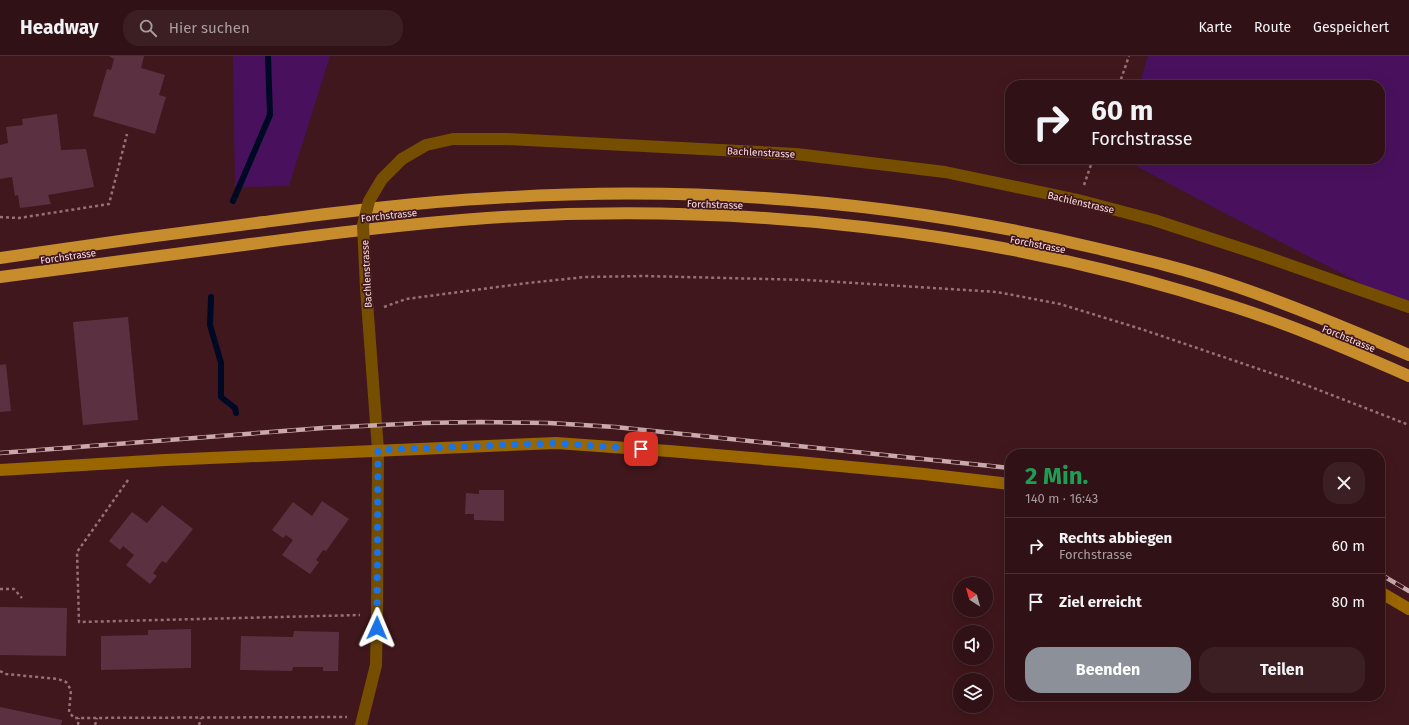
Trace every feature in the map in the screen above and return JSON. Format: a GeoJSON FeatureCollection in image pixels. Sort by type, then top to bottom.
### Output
{"type":"FeatureCollection","features":[{"type":"Feature","properties":{"kind":"highway","name":"Forchstrasse"},"geometry":{"type":"LineString","coordinates":[[0,258],[308,216],[470,199],[552,195],[626,194],[691,194],[761,198],[892,210],[1019,231],[1130,256],[1233,285],[1288,305],[1409,354]]}},
{"type":"Feature","properties":{"kind":"highway","name":"Forchstrasse"},"geometry":{"type":"LineString","coordinates":[[0,277],[330,233],[487,218],[619,213],[749,217],[926,235],[1053,258],[1120,274],[1188,292],[1239,308],[1352,351],[1409,376]]}},
{"type":"Feature","properties":{"kind":"main road"},"geometry":{"type":"LineString","coordinates":[[0,470],[165,460],[556,443],[814,463],[1005,483]]}},
{"type":"Feature","properties":{"kind":"main road"},"geometry":{"type":"LineString","coordinates":[[1385,595],[1409,609]]}},
{"type":"Feature","properties":{"kind":"street","name":"Bachlenstrasse"},"geometry":{"type":"LineString","coordinates":[[362,721],[376,665],[378,450],[363,225],[369,201],[382,179],[402,159],[426,145],[453,139],[507,139],[796,154],[945,172],[1078,200],[1161,222],[1269,257],[1409,306]]}},
{"type":"Feature","properties":{"kind":"path"},"geometry":{"type":"LineString","coordinates":[[1121,80],[1129,56]]}},
{"type":"Feature","properties":{"kind":"path"},"geometry":{"type":"LineString","coordinates":[[0,217],[19,218],[108,204],[128,134]]}},
{"type":"Feature","properties":{"kind":"path"},"geometry":{"type":"LineString","coordinates":[[1078,200],[1091,164]]}},
{"type":"Feature","properties":{"kind":"path"},"geometry":{"type":"LineString","coordinates":[[368,313],[406,299],[528,283],[592,277],[644,276],[807,280],[997,292],[1060,304],[1141,329],[1306,384],[1409,425]]}},
{"type":"Feature","properties":{"kind":"path"},"geometry":{"type":"LineString","coordinates":[[128,480],[77,552],[80,622],[377,615]]}},
{"type":"Feature","properties":{"kind":"path"},"geometry":{"type":"LineString","coordinates":[[0,589],[14,589],[22,598]]}},
{"type":"Feature","properties":{"kind":"path"},"geometry":{"type":"LineString","coordinates":[[0,671],[6,674],[58,679],[66,682],[71,690],[69,712],[74,718],[201,718],[362,721]]}},
{"type":"Feature","properties":{"kind":"path"},"geometry":{"type":"LineString","coordinates":[[78,725],[79,718]]}},
{"type":"Feature","properties":{"kind":"path"},"geometry":{"type":"LineString","coordinates":[[95,725],[97,718]]}},
{"type":"Feature","properties":{"kind":"path"},"geometry":{"type":"LineString","coordinates":[[199,725],[201,718]]}},
{"type":"Feature","properties":{"kind":"shaded area"},"geometry":{"type":"Polygon","coordinates":[[[233,56],[330,56],[289,186],[235,187],[233,56]]]}},
{"type":"Feature","properties":{"kind":"shaded area"},"geometry":{"type":"Polygon","coordinates":[[[1148,56],[1409,56],[1409,308],[1132,164],[1385,164],[1385,80],[1141,80],[1148,56]]]}},
{"type":"Feature","properties":{"kind":"building"},"geometry":{"type":"Polygon","coordinates":[[[109,56],[144,56],[141,68],[165,75],[159,95],[166,97],[155,134],[93,116],[107,69],[111,70],[114,59],[109,56]]]}},
{"type":"Feature","properties":{"kind":"building"},"geometry":{"type":"Polygon","coordinates":[[[57,114],[61,150],[86,149],[94,187],[48,195],[51,204],[20,208],[18,195],[15,196],[12,177],[0,179],[0,145],[8,143],[6,127],[23,125],[22,119],[57,114]]]}},
{"type":"Feature","properties":{"kind":"building"},"geometry":{"type":"Polygon","coordinates":[[[128,317],[138,420],[83,425],[73,322],[128,317]]]}},
{"type":"Feature","properties":{"kind":"building"},"geometry":{"type":"Polygon","coordinates":[[[6,364],[11,411],[0,412],[0,365],[6,364]]]}},
{"type":"Feature","properties":{"kind":"building"},"geometry":{"type":"Polygon","coordinates":[[[479,490],[504,490],[504,521],[474,520],[474,514],[465,514],[466,493],[479,494],[479,490]]]}},
{"type":"Feature","properties":{"kind":"building"},"geometry":{"type":"Polygon","coordinates":[[[322,501],[349,519],[326,551],[323,550],[316,560],[319,562],[310,574],[282,555],[293,540],[286,535],[283,538],[272,530],[293,502],[312,516],[322,501]]]}},
{"type":"Feature","properties":{"kind":"building"},"geometry":{"type":"Polygon","coordinates":[[[162,505],[193,529],[166,563],[162,561],[153,573],[157,576],[150,584],[126,565],[134,555],[123,546],[120,550],[109,541],[132,512],[147,523],[162,505]]]}},
{"type":"Feature","properties":{"kind":"building"},"geometry":{"type":"Polygon","coordinates":[[[0,607],[67,608],[66,656],[0,655],[0,607]]]}},
{"type":"Feature","properties":{"kind":"building"},"geometry":{"type":"Polygon","coordinates":[[[191,629],[191,668],[101,670],[101,636],[148,635],[148,630],[191,629]]]}},
{"type":"Feature","properties":{"kind":"building"},"geometry":{"type":"Polygon","coordinates":[[[294,631],[339,632],[338,671],[323,671],[323,667],[293,667],[292,671],[240,670],[241,636],[293,637],[294,631]]]}},
{"type":"Feature","properties":{"kind":"building"},"geometry":{"type":"Polygon","coordinates":[[[0,707],[62,720],[61,725],[0,725],[0,707]]]}},
{"type":"Feature","properties":{"kind":"waterway"},"geometry":{"type":"LineString","coordinates":[[233,201],[270,115],[268,56]]}},
{"type":"Feature","properties":{"kind":"waterway"},"geometry":{"type":"LineString","coordinates":[[211,297],[210,325],[221,363],[221,397],[235,408],[236,413]]}},
{"type":"Feature","properties":{"kind":"railway"},"geometry":{"type":"LineString","coordinates":[[0,453],[323,428],[422,423],[481,422],[549,423],[615,427],[1005,467]]}},
{"type":"Feature","properties":{"kind":"railway"},"geometry":{"type":"LineString","coordinates":[[1385,577],[1409,591]]}},
{"type":"Feature","properties":{"kind":"route"},"geometry":{"type":"LineString","coordinates":[[377,628],[378,450],[556,443],[641,449]]}}]}
